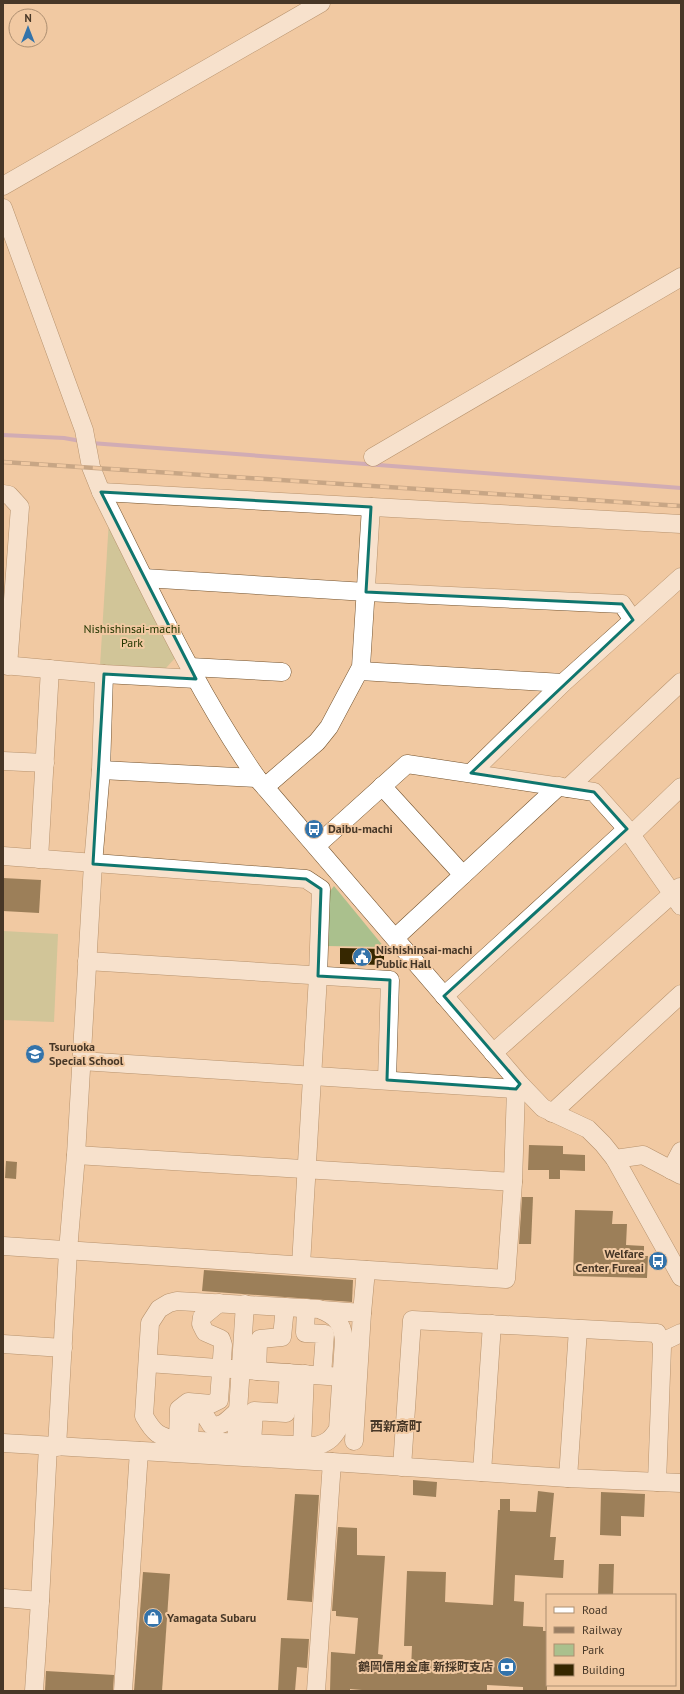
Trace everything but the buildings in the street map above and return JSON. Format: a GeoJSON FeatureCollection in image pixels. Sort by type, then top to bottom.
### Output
{"type":"FeatureCollection","features":[{"type":"Feature","properties":{"kind":"street"},"geometry":{"type":"LineString","coordinates":[[3,186],[321,3]]}},
{"type":"Feature","properties":{"kind":"street"},"geometry":{"type":"LineString","coordinates":[[3,208],[6,227],[84,430],[91,467],[101,492],[193,673],[230,738],[261,782],[493,1053],[518,1087],[552,1113],[567,1118],[588,1129],[603,1144],[615,1160],[681,1277]]}},
{"type":"Feature","properties":{"kind":"street"},"geometry":{"type":"LineString","coordinates":[[373,457],[681,277]]}},
{"type":"Feature","properties":{"kind":"street"},"geometry":{"type":"LineString","coordinates":[[101,492],[681,524]]}},
{"type":"Feature","properties":{"kind":"street"},"geometry":{"type":"LineString","coordinates":[[3,494],[9,495],[20,507],[5,666],[104,674],[282,672]]}},
{"type":"Feature","properties":{"kind":"street"},"geometry":{"type":"LineString","coordinates":[[101,770],[261,782],[316,742],[329,727],[362,667],[371,507]]}},
{"type":"Feature","properties":{"kind":"street"},"geometry":{"type":"LineString","coordinates":[[471,773],[563,683],[681,577]]}},
{"type":"Feature","properties":{"kind":"street"},"geometry":{"type":"LineString","coordinates":[[144,578],[366,592],[622,604],[633,620]]}},
{"type":"Feature","properties":{"kind":"street"},"geometry":{"type":"LineString","coordinates":[[39,858],[50,669]]}},
{"type":"Feature","properties":{"kind":"street"},"geometry":{"type":"LineString","coordinates":[[360,672],[563,683]]}},
{"type":"Feature","properties":{"kind":"street"},"geometry":{"type":"LineString","coordinates":[[34,1691],[53,1446],[63,1348],[93,864],[101,770],[104,674]]}},
{"type":"Feature","properties":{"kind":"street"},"geometry":{"type":"LineString","coordinates":[[395,938],[463,875],[681,682]]}},
{"type":"Feature","properties":{"kind":"street"},"geometry":{"type":"LineString","coordinates":[[3,761],[45,763]]}},
{"type":"Feature","properties":{"kind":"street"},"geometry":{"type":"LineString","coordinates":[[316,846],[407,764],[594,792],[629,832],[678,896],[493,1053]]}},
{"type":"Feature","properties":{"kind":"street"},"geometry":{"type":"LineString","coordinates":[[382,786],[463,875]]}},
{"type":"Feature","properties":{"kind":"street"},"geometry":{"type":"LineString","coordinates":[[444,996],[681,787]]}},
{"type":"Feature","properties":{"kind":"street"},"geometry":{"type":"LineString","coordinates":[[3,856],[306,879],[321,889],[318,976],[302,1265]]}},
{"type":"Feature","properties":{"kind":"street"},"geometry":{"type":"LineString","coordinates":[[87,961],[390,980],[387,1080]]}},
{"type":"Feature","properties":{"kind":"street"},"geometry":{"type":"LineString","coordinates":[[552,1113],[681,994]]}},
{"type":"Feature","properties":{"kind":"street"},"geometry":{"type":"LineString","coordinates":[[81,1061],[518,1087]]}},
{"type":"Feature","properties":{"kind":"street"},"geometry":{"type":"LineString","coordinates":[[3,1246],[506,1279],[518,1087]]}},
{"type":"Feature","properties":{"kind":"street"},"geometry":{"type":"LineString","coordinates":[[615,1160],[643,1156],[676,1173],[681,1151]]}},
{"type":"Feature","properties":{"kind":"street"},"geometry":{"type":"LineString","coordinates":[[76,1155],[513,1182]]}},
{"type":"Feature","properties":{"kind":"street"},"geometry":{"type":"LineString","coordinates":[[354,1441],[366,1270]]}},
{"type":"Feature","properties":{"kind":"street"},"geometry":{"type":"LineString","coordinates":[[313,1309],[332,1314],[339,1323],[343,1332],[344,1340],[338,1429],[332,1438],[325,1444],[316,1446],[302,1446],[184,1440],[164,1438],[151,1427],[144,1416],[150,1323],[163,1306],[177,1301],[245,1304],[313,1309],[362,1313]]}},
{"type":"Feature","properties":{"kind":"street"},"geometry":{"type":"LineString","coordinates":[[184,1440],[179,1409],[188,1402],[211,1404],[219,1400],[223,1345],[221,1338],[205,1332],[201,1324],[202,1317],[219,1303]]}},
{"type":"Feature","properties":{"kind":"street"},"geometry":{"type":"LineString","coordinates":[[245,1304],[249,1371]]}},
{"type":"Feature","properties":{"kind":"street"},"geometry":{"type":"LineString","coordinates":[[244,1442],[238,1411],[249,1371],[260,1339],[282,1337],[285,1307]]}},
{"type":"Feature","properties":{"kind":"street"},"geometry":{"type":"LineString","coordinates":[[244,1442],[254,1411],[286,1413],[325,1334],[305,1333],[313,1309]]}},
{"type":"Feature","properties":{"kind":"street"},"geometry":{"type":"LineString","coordinates":[[402,1467],[412,1320],[658,1333],[662,1342],[657,1482]]}},
{"type":"Feature","properties":{"kind":"street"},"geometry":{"type":"LineString","coordinates":[[482,1472],[492,1324]]}},
{"type":"Feature","properties":{"kind":"street"},"geometry":{"type":"LineString","coordinates":[[568,1478],[578,1329]]}},
{"type":"Feature","properties":{"kind":"street"},"geometry":{"type":"LineString","coordinates":[[662,1342],[681,1333]]}},
{"type":"Feature","properties":{"kind":"street"},"geometry":{"type":"LineString","coordinates":[[3,1344],[63,1348]]}},
{"type":"Feature","properties":{"kind":"street"},"geometry":{"type":"LineString","coordinates":[[148,1363],[342,1377]]}},
{"type":"Feature","properties":{"kind":"street"},"geometry":{"type":"LineString","coordinates":[[302,1446],[311,1411],[305,1374]]}},
{"type":"Feature","properties":{"kind":"street"},"geometry":{"type":"LineString","coordinates":[[184,1440],[190,1420],[194,1413],[204,1414],[211,1425],[217,1426],[223,1424],[238,1411]]}},
{"type":"Feature","properties":{"kind":"street"},"geometry":{"type":"LineString","coordinates":[[3,1443],[332,1462],[568,1478],[681,1483]]}},
{"type":"Feature","properties":{"kind":"street"},"geometry":{"type":"LineString","coordinates":[[123,1691],[139,1451]]}},
{"type":"Feature","properties":{"kind":"street"},"geometry":{"type":"LineString","coordinates":[[316,1691],[332,1462]]}},
{"type":"Feature","properties":{"kind":"street"},"geometry":{"type":"LineString","coordinates":[[3,1598],[40,1601]]}},
{"type":"Feature","properties":{"kind":"highlighted area"},"geometry":{"type":"Polygon","coordinates":[[[101,492],[371,507],[366,592],[622,604],[633,620],[471,773],[594,792],[627,829],[444,996],[520,1084],[516,1089],[387,1080],[390,980],[318,976],[321,889],[306,879],[93,864],[104,674],[196,679],[101,492]]]}},
{"type":"Feature","properties":{"kind":"green space","name":"Nishishinsai-machi Park"},"geometry":{"type":"Polygon","coordinates":[[[109,520],[176,657],[166,668],[100,666],[109,520]]]}},
{"type":"Feature","properties":{"kind":"green space"},"geometry":{"type":"Polygon","coordinates":[[[334,886],[384,947],[326,946],[327,895],[334,886]]]}},
{"type":"Feature","properties":{"kind":"green space"},"geometry":{"type":"Polygon","coordinates":[[[3,931],[58,934],[54,1022],[3,1020],[3,931]]]}},
{"type":"Feature","properties":{"kind":"waterway"},"geometry":{"type":"LineString","coordinates":[[3,435],[64,438],[81,441]]}},
{"type":"Feature","properties":{"kind":"waterway"},"geometry":{"type":"LineString","coordinates":[[91,443],[681,488]]}},
{"type":"Feature","properties":{"kind":"railway"},"geometry":{"type":"LineString","coordinates":[[3,462],[681,506]]}},
{"type":"Feature","properties":{"kind":"place","name":"Daibu-machi"},"geometry":{"type":"Point","coordinates":[314,829]}},
{"type":"Feature","properties":{"kind":"place","name":"Nishishinsai-machi Public Hall"},"geometry":{"type":"Point","coordinates":[362,957]}},
{"type":"Feature","properties":{"kind":"place","name":"Tsuruoka Special School"},"geometry":{"type":"Point","coordinates":[35,1054]}},
{"type":"Feature","properties":{"kind":"place","name":"Welfare Center Fureai"},"geometry":{"type":"Point","coordinates":[658,1261]}},
{"type":"Feature","properties":{"kind":"place","name":"Yamagata Subaru"},"geometry":{"type":"Point","coordinates":[153,1618]}},
{"type":"Feature","properties":{"kind":"place","name":"鶴岡信用金庫 新採町支店"},"geometry":{"type":"Point","coordinates":[507,1667]}},
{"type":"Feature","properties":{"kind":"district","name":"西新斎町"},"geometry":{"type":"Point","coordinates":[396,1426]}}]}
